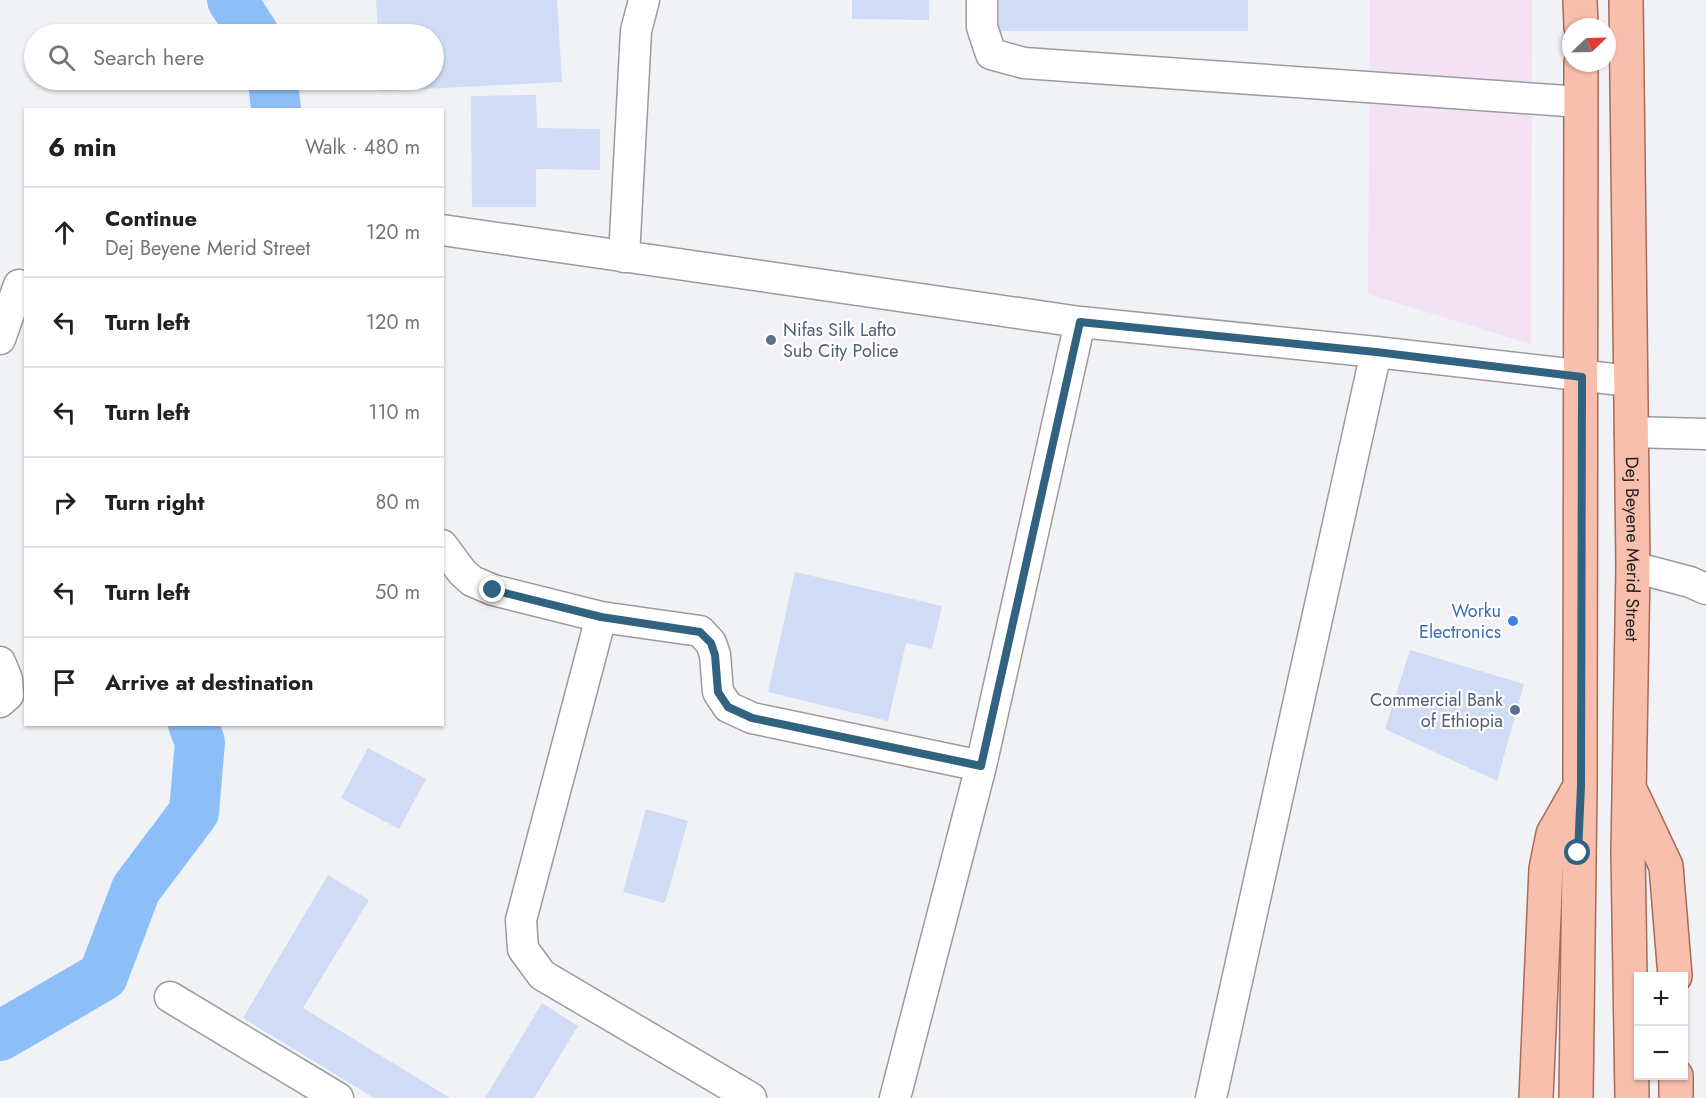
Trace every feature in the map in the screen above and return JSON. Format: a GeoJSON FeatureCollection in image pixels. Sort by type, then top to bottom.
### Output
{"type":"FeatureCollection","features":[{"type":"Feature","properties":{"kind":"main road"},"geometry":{"type":"LineString","coordinates":[[1580,0],[1581,18]]}},
{"type":"Feature","properties":{"kind":"main road","name":"Dej Beyene Merid Street"},"geometry":{"type":"LineString","coordinates":[[1626,0],[1633,567],[1628,852],[1632,1098]]}},
{"type":"Feature","properties":{"kind":"main road"},"geometry":{"type":"LineString","coordinates":[[1576,1098],[1578,853],[1581,786],[1581,72]]}},
{"type":"Feature","properties":{"kind":"main road"},"geometry":{"type":"LineString","coordinates":[[1536,1098],[1546,869],[1553,834],[1581,786]]}},
{"type":"Feature","properties":{"kind":"main road"},"geometry":{"type":"LineString","coordinates":[[1630,789],[1666,866],[1675,972]]}},
{"type":"Feature","properties":{"kind":"main road"},"geometry":{"type":"LineString","coordinates":[[1578,853],[1628,852]]}},
{"type":"Feature","properties":{"kind":"main road"},"geometry":{"type":"LineString","coordinates":[[1676,1080],[1676,1098]]}},
{"type":"Feature","properties":{"kind":"street"},"geometry":{"type":"LineString","coordinates":[[624,257],[636,31],[644,0]]}},
{"type":"Feature","properties":{"kind":"street"},"geometry":{"type":"LineString","coordinates":[[982,0],[982,27],[991,54],[1023,63],[1581,102]]}},
{"type":"Feature","properties":{"kind":"street"},"geometry":{"type":"LineString","coordinates":[[444,230],[1080,322],[1630,381]]}},
{"type":"Feature","properties":{"kind":"street"},"geometry":{"type":"LineString","coordinates":[[0,339],[15,284]]}},
{"type":"Feature","properties":{"kind":"street"},"geometry":{"type":"LineString","coordinates":[[895,1098],[981,766],[1080,322]]}},
{"type":"Feature","properties":{"kind":"street"},"geometry":{"type":"LineString","coordinates":[[1210,1098],[1376,352]]}},
{"type":"Feature","properties":{"kind":"street"},"geometry":{"type":"LineString","coordinates":[[1630,432],[1706,434]]}},
{"type":"Feature","properties":{"kind":"street"},"geometry":{"type":"LineString","coordinates":[[444,547],[462,572],[472,581],[493,590],[601,617],[700,632],[711,643],[715,655],[718,692],[728,707],[752,718],[981,766]]}},
{"type":"Feature","properties":{"kind":"street"},"geometry":{"type":"LineString","coordinates":[[1633,567],[1690,582],[1706,589]]}},
{"type":"Feature","properties":{"kind":"street"},"geometry":{"type":"LineString","coordinates":[[601,617],[521,920],[523,949],[542,975],[751,1098]]}},
{"type":"Feature","properties":{"kind":"street"},"geometry":{"type":"LineString","coordinates":[[0,662],[7,679],[8,695],[0,702]]}},
{"type":"Feature","properties":{"kind":"street"},"geometry":{"type":"LineString","coordinates":[[170,997],[338,1098]]}},
{"type":"Feature","properties":{"kind":"shaded area"},"geometry":{"type":"Polygon","coordinates":[[[1370,0],[1532,0],[1531,344],[1368,294],[1370,0]]]}},
{"type":"Feature","properties":{"kind":"building"},"geometry":{"type":"Polygon","coordinates":[[[376,0],[557,0],[562,82],[444,88],[444,24],[377,24],[376,0]]]}},
{"type":"Feature","properties":{"kind":"building"},"geometry":{"type":"Polygon","coordinates":[[[852,0],[929,0],[929,20],[852,19],[852,0]]]}},
{"type":"Feature","properties":{"kind":"building"},"geometry":{"type":"Polygon","coordinates":[[[999,0],[1248,0],[1248,31],[999,31],[999,0]]]}},
{"type":"Feature","properties":{"kind":"building"},"geometry":{"type":"Polygon","coordinates":[[[536,95],[537,128],[600,129],[600,170],[536,169],[536,207],[472,207],[471,96],[536,95]]]}},
{"type":"Feature","properties":{"kind":"building"},"geometry":{"type":"Polygon","coordinates":[[[795,572],[942,606],[932,649],[906,643],[888,721],[768,692],[795,572]]]}},
{"type":"Feature","properties":{"kind":"building"},"geometry":{"type":"Polygon","coordinates":[[[1410,650],[1524,684],[1497,781],[1385,729],[1410,650]]]}},
{"type":"Feature","properties":{"kind":"building"},"geometry":{"type":"Polygon","coordinates":[[[368,748],[426,779],[399,829],[341,798],[368,748]]]}},
{"type":"Feature","properties":{"kind":"building"},"geometry":{"type":"Polygon","coordinates":[[[646,809],[688,821],[665,903],[623,892],[646,809]]]}},
{"type":"Feature","properties":{"kind":"building"},"geometry":{"type":"Polygon","coordinates":[[[328,875],[369,900],[303,1008],[450,1098],[374,1098],[243,1018],[328,875]]]}},
{"type":"Feature","properties":{"kind":"building"},"geometry":{"type":"Polygon","coordinates":[[[542,1003],[578,1026],[534,1098],[485,1098],[542,1003]]]}},
{"type":"Feature","properties":{"kind":"waterway"},"geometry":{"type":"LineString","coordinates":[[232,0],[248,24]]}},
{"type":"Feature","properties":{"kind":"waterway"},"geometry":{"type":"LineString","coordinates":[[274,90],[276,108]]}},
{"type":"Feature","properties":{"kind":"waterway"},"geometry":{"type":"LineString","coordinates":[[0,1036],[103,976],[136,889],[194,812],[200,742],[194,726]]}},
{"type":"Feature","properties":{"kind":"place","name":"Nifas Silk Lafto Sub City Police"},"geometry":{"type":"Point","coordinates":[771,340]}},
{"type":"Feature","properties":{"kind":"place","name":"Worku Electronics"},"geometry":{"type":"Point","coordinates":[1513,621]}},
{"type":"Feature","properties":{"kind":"place","name":"Commercial Bank of Ethiopia"},"geometry":{"type":"Point","coordinates":[1515,710]}},
{"type":"Feature","properties":{"kind":"route"},"geometry":{"type":"LineString","coordinates":[[493,590],[601,617],[700,632],[711,643],[715,655],[718,692],[728,707],[752,718],[981,766],[1080,322],[1376,352],[1582,377],[1581,786],[1578,853]]}}]}
